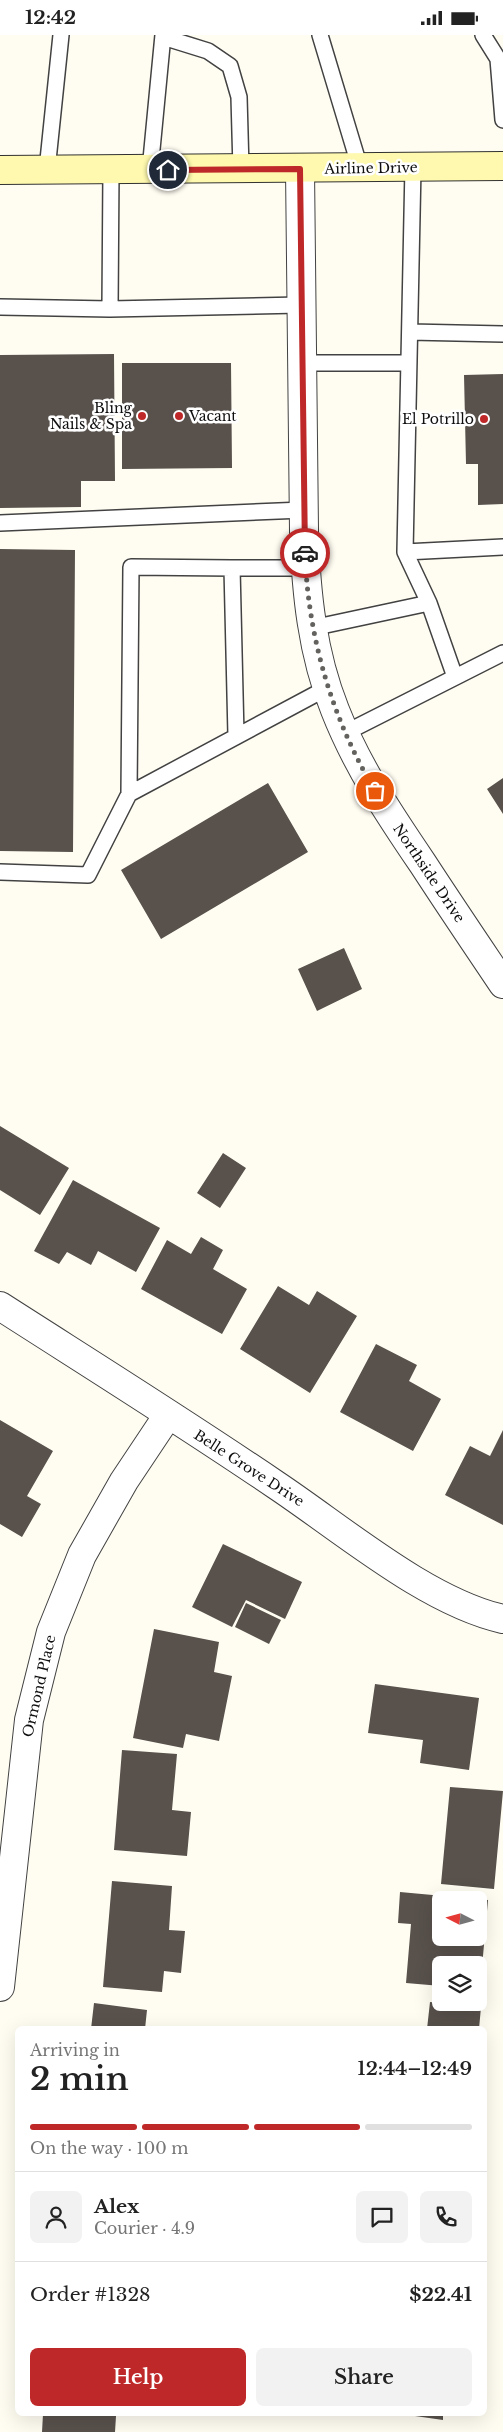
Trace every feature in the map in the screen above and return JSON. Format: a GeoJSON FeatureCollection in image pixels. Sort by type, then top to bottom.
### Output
{"type":"FeatureCollection","features":[{"type":"Feature","properties":{"kind":"main road","name":"Airline Drive"},"geometry":{"type":"LineString","coordinates":[[0,170],[503,167]]}},
{"type":"Feature","properties":{"kind":"street","name":"Northside Drive"},"geometry":{"type":"LineString","coordinates":[[300,169],[303,510],[305,568],[312,628],[328,688],[345,733],[361,767],[382,803],[503,984]]}},
{"type":"Feature","properties":{"kind":"street","name":"Belle Grove Drive"},"geometry":{"type":"LineString","coordinates":[[0,1306],[276,1485],[381,1558],[440,1594],[487,1616],[503,1619]]}},
{"type":"Feature","properties":{"kind":"street","name":"Ormond Place"},"geometry":{"type":"LineString","coordinates":[[0,1987],[29,1720],[51,1632],[82,1555],[124,1481],[168,1415]]}},
{"type":"Feature","properties":{"kind":"lane"},"geometry":{"type":"LineString","coordinates":[[48,170],[61,35]]}},
{"type":"Feature","properties":{"kind":"lane"},"geometry":{"type":"LineString","coordinates":[[320,35],[360,168]]}},
{"type":"Feature","properties":{"kind":"lane"},"geometry":{"type":"LineString","coordinates":[[483,35],[498,59],[503,120]]}},
{"type":"Feature","properties":{"kind":"lane"},"geometry":{"type":"LineString","coordinates":[[150,170],[163,36],[208,51],[230,66],[239,97],[241,169]]}},
{"type":"Feature","properties":{"kind":"lane"},"geometry":{"type":"LineString","coordinates":[[413,167],[405,551],[429,603],[455,677]]}},
{"type":"Feature","properties":{"kind":"lane"},"geometry":{"type":"LineString","coordinates":[[110,309],[111,170]]}},
{"type":"Feature","properties":{"kind":"lane"},"geometry":{"type":"LineString","coordinates":[[0,307],[110,309],[300,305]]}},
{"type":"Feature","properties":{"kind":"lane"},"geometry":{"type":"LineString","coordinates":[[410,332],[503,334]]}},
{"type":"Feature","properties":{"kind":"lane"},"geometry":{"type":"LineString","coordinates":[[301,363],[409,363]]}},
{"type":"Feature","properties":{"kind":"lane"},"geometry":{"type":"LineString","coordinates":[[0,523],[303,510]]}},
{"type":"Feature","properties":{"kind":"lane"},"geometry":{"type":"LineString","coordinates":[[405,551],[503,547]]}},
{"type":"Feature","properties":{"kind":"lane"},"geometry":{"type":"LineString","coordinates":[[0,872],[88,875],[129,794],[131,567],[305,568]]}},
{"type":"Feature","properties":{"kind":"lane"},"geometry":{"type":"LineString","coordinates":[[232,568],[236,736]]}},
{"type":"Feature","properties":{"kind":"lane"},"geometry":{"type":"LineString","coordinates":[[312,628],[429,603]]}},
{"type":"Feature","properties":{"kind":"lane"},"geometry":{"type":"LineString","coordinates":[[345,733],[503,653]]}},
{"type":"Feature","properties":{"kind":"lane"},"geometry":{"type":"LineString","coordinates":[[129,794],[328,688]]}},
{"type":"Feature","properties":{"kind":"building"},"geometry":{"type":"Polygon","coordinates":[[[114,354],[115,481],[81,481],[81,507],[0,508],[0,355],[114,354]]]}},
{"type":"Feature","properties":{"kind":"building"},"geometry":{"type":"Polygon","coordinates":[[[122,363],[231,363],[232,468],[122,469],[122,363]]]}},
{"type":"Feature","properties":{"kind":"building","name":"El Potrillo"},"geometry":{"type":"Polygon","coordinates":[[[503,374],[503,504],[478,505],[478,464],[466,464],[464,375],[503,374]]]}},
{"type":"Feature","properties":{"kind":"building"},"geometry":{"type":"Polygon","coordinates":[[[0,549],[75,550],[73,852],[0,851],[0,549]]]}},
{"type":"Feature","properties":{"kind":"building"},"geometry":{"type":"Polygon","coordinates":[[[503,778],[503,814],[487,789],[503,778]]]}},
{"type":"Feature","properties":{"kind":"building"},"geometry":{"type":"Polygon","coordinates":[[[268,783],[308,852],[161,939],[121,870],[268,783]]]}},
{"type":"Feature","properties":{"kind":"building"},"geometry":{"type":"Polygon","coordinates":[[[344,948],[362,989],[317,1011],[298,969],[344,948]]]}},
{"type":"Feature","properties":{"kind":"building"},"geometry":{"type":"Polygon","coordinates":[[[0,1126],[69,1168],[40,1215],[0,1190],[0,1126]]]}},
{"type":"Feature","properties":{"kind":"building"},"geometry":{"type":"Polygon","coordinates":[[[223,1153],[246,1168],[220,1208],[197,1193],[223,1153]]]}},
{"type":"Feature","properties":{"kind":"building"},"geometry":{"type":"Polygon","coordinates":[[[73,1180],[160,1228],[136,1272],[98,1251],[91,1265],[67,1252],[59,1264],[34,1251],[73,1180]]]}},
{"type":"Feature","properties":{"kind":"building"},"geometry":{"type":"Polygon","coordinates":[[[201,1237],[223,1250],[213,1269],[247,1289],[222,1334],[141,1289],[167,1240],[191,1254],[201,1237]]]}},
{"type":"Feature","properties":{"kind":"building"},"geometry":{"type":"Polygon","coordinates":[[[278,1286],[309,1305],[317,1291],[357,1316],[310,1393],[240,1349],[278,1286]]]}},
{"type":"Feature","properties":{"kind":"building"},"geometry":{"type":"Polygon","coordinates":[[[376,1344],[417,1365],[409,1381],[441,1399],[413,1451],[340,1412],[376,1344]]]}},
{"type":"Feature","properties":{"kind":"building"},"geometry":{"type":"Polygon","coordinates":[[[0,1420],[53,1451],[27,1496],[41,1504],[22,1537],[0,1524],[0,1420]]]}},
{"type":"Feature","properties":{"kind":"building"},"geometry":{"type":"Polygon","coordinates":[[[503,1430],[503,1525],[445,1495],[470,1446],[490,1456],[503,1430]]]}},
{"type":"Feature","properties":{"kind":"building"},"geometry":{"type":"Polygon","coordinates":[[[223,1544],[302,1582],[285,1619],[246,1600],[232,1627],[192,1607],[223,1544]]]}},
{"type":"Feature","properties":{"kind":"building"},"geometry":{"type":"Polygon","coordinates":[[[246,1603],[281,1620],[269,1644],[235,1627],[246,1603]]]}},
{"type":"Feature","properties":{"kind":"building"},"geometry":{"type":"Polygon","coordinates":[[[154,1629],[219,1642],[214,1672],[232,1676],[219,1741],[186,1734],[183,1748],[133,1738],[154,1629]]]}},
{"type":"Feature","properties":{"kind":"building"},"geometry":{"type":"Polygon","coordinates":[[[375,1684],[479,1698],[469,1770],[420,1763],[423,1740],[368,1733],[375,1684]]]}},
{"type":"Feature","properties":{"kind":"building"},"geometry":{"type":"Polygon","coordinates":[[[122,1750],[177,1754],[172,1810],[191,1812],[187,1856],[114,1850],[122,1750]]]}},
{"type":"Feature","properties":{"kind":"building"},"geometry":{"type":"Polygon","coordinates":[[[450,1787],[503,1791],[494,1889],[441,1884],[450,1787]]]}},
{"type":"Feature","properties":{"kind":"building"},"geometry":{"type":"Polygon","coordinates":[[[112,1881],[172,1886],[169,1930],[185,1931],[181,1973],[164,1971],[162,1992],[103,1987],[112,1881]]]}},
{"type":"Feature","properties":{"kind":"building"},"geometry":{"type":"Polygon","coordinates":[[[400,1892],[432,1895],[432,1946],[484,1946],[483,1956],[432,1956],[432,1985],[406,1983],[411,1924],[398,1923],[400,1892]]]}},
{"type":"Feature","properties":{"kind":"building"},"geometry":{"type":"Polygon","coordinates":[[[430,2002],[432,2002],[432,2011],[481,2011],[479,2026],[427,2026],[430,2002]]]}},
{"type":"Feature","properties":{"kind":"building"},"geometry":{"type":"Polygon","coordinates":[[[94,2003],[147,2010],[145,2026],[91,2026],[94,2003]]]}},
{"type":"Feature","properties":{"kind":"building"},"geometry":{"type":"Polygon","coordinates":[[[43,2416],[116,2416],[115,2432],[42,2432],[43,2416]]]}},
{"type":"Feature","properties":{"kind":"building"},"geometry":{"type":"Polygon","coordinates":[[[415,2416],[443,2416],[443,2420],[415,2416]]]}},
{"type":"Feature","properties":{"kind":"way so far"},"geometry":{"type":"LineString","coordinates":[[305,553],[306,589],[312,628],[334,709],[361,767],[375,791]]}},
{"type":"Feature","properties":{"kind":"place","name":"Bling Nails & Spa"},"geometry":{"type":"Point","coordinates":[142,416]}},
{"type":"Feature","properties":{"kind":"place","name":"Vacant"},"geometry":{"type":"Point","coordinates":[179,416]}},
{"type":"Feature","properties":{"kind":"place","name":"El Potrillo"},"geometry":{"type":"Point","coordinates":[484,419]}},
{"type":"Feature","properties":{"kind":"route"},"geometry":{"type":"LineString","coordinates":[[168,170],[300,169],[300,305],[305,553]]}}]}
